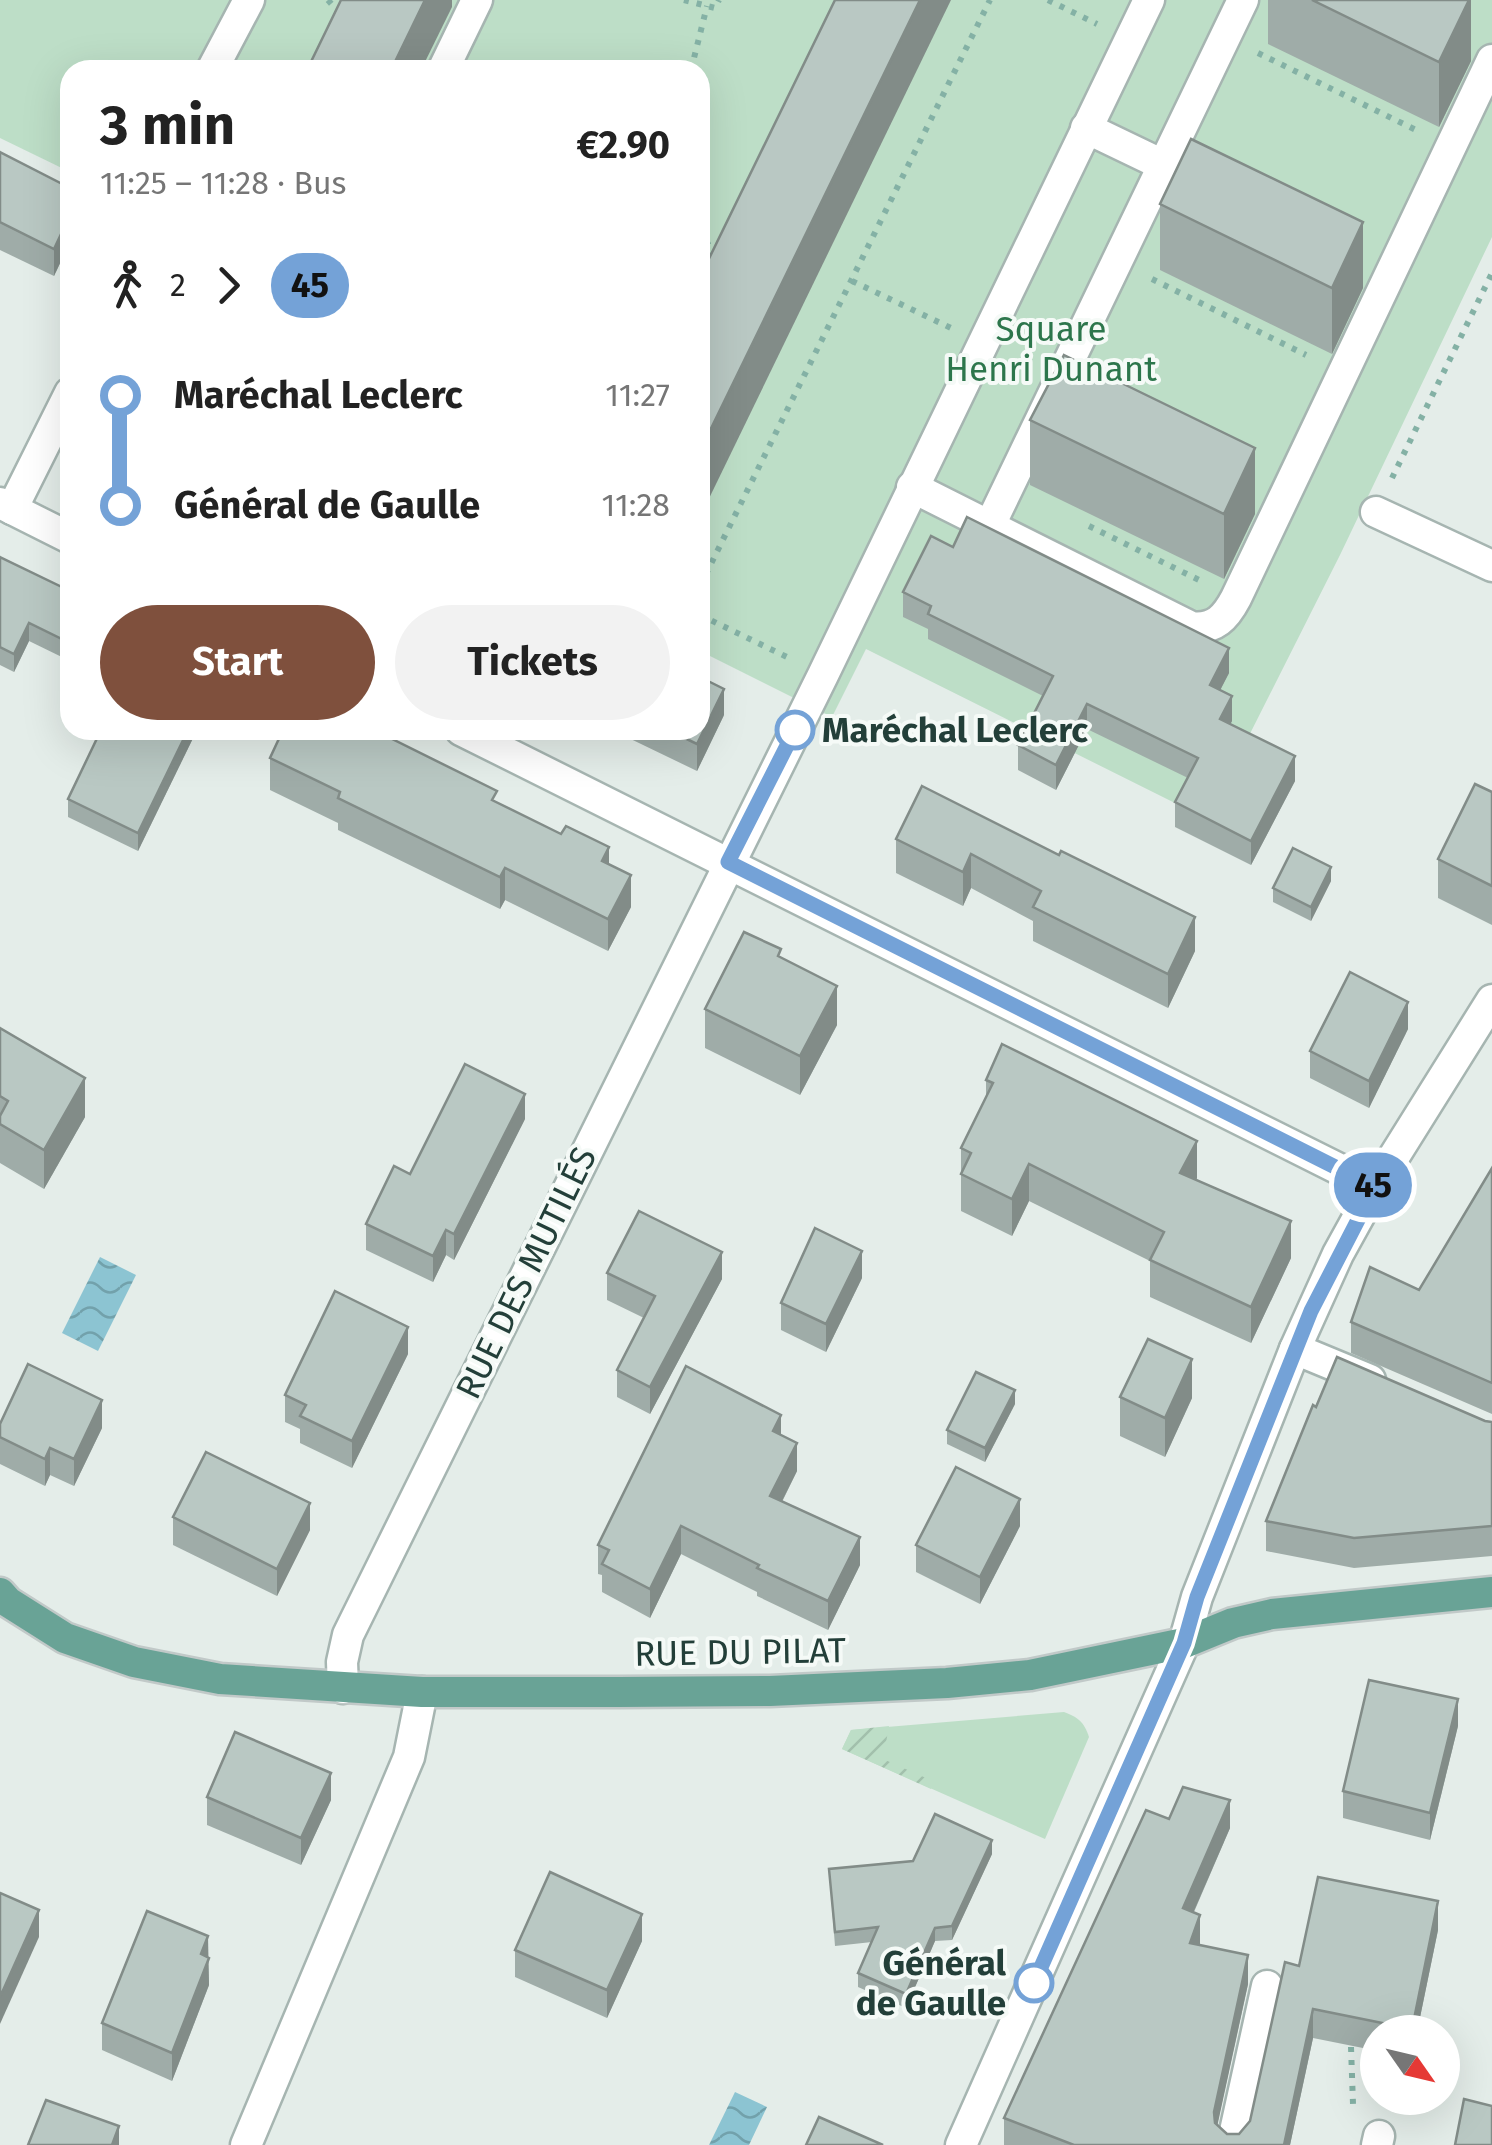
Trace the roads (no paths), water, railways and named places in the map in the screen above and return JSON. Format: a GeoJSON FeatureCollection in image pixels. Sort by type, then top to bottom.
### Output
{"type":"FeatureCollection","features":[{"type":"Feature","properties":{"kind":"main road","name":"RUE DU PILAT"},"geometry":{"type":"LineString","coordinates":[[3,1601],[65,1638],[134,1662],[220,1679],[422,1692],[770,1691],[947,1684],[1044,1672],[1184,1643],[1272,1614],[1492,1592]]}},
{"type":"Feature","properties":{"kind":"street"},"geometry":{"type":"LineString","coordinates":[[217,60],[249,0]]}},
{"type":"Feature","properties":{"kind":"street"},"geometry":{"type":"LineString","coordinates":[[448,60],[477,0]]}},
{"type":"Feature","properties":{"kind":"street","name":"RUE DES MUTILÉS"},"geometry":{"type":"LineString","coordinates":[[343,1688],[342,1662],[348,1635],[823,676],[1149,0]]}},
{"type":"Feature","properties":{"kind":"street"},"geometry":{"type":"LineString","coordinates":[[990,525],[1243,0]]}},
{"type":"Feature","properties":{"kind":"street"},"geometry":{"type":"LineString","coordinates":[[912,487],[1192,626],[1213,626],[1224,618],[1492,60]]}},
{"type":"Feature","properties":{"kind":"street"},"geometry":{"type":"LineString","coordinates":[[1086,128],[1163,166]]}},
{"type":"Feature","properties":{"kind":"street"},"geometry":{"type":"LineString","coordinates":[[60,412],[6,506],[60,533]]}},
{"type":"Feature","properties":{"kind":"street"},"geometry":{"type":"LineString","coordinates":[[1376,512],[1492,566]]}},
{"type":"Feature","properties":{"kind":"street"},"geometry":{"type":"LineString","coordinates":[[480,740],[1375,1187]]}},
{"type":"Feature","properties":{"kind":"street"},"geometry":{"type":"LineString","coordinates":[[960,2145],[1184,1643],[1197,1597],[1295,1350],[1338,1254],[1375,1187],[1492,1000]]}},
{"type":"Feature","properties":{"kind":"street"},"geometry":{"type":"LineString","coordinates":[[1295,1350],[1404,1395]]}},
{"type":"Feature","properties":{"kind":"street"},"geometry":{"type":"LineString","coordinates":[[246,2145],[409,1757],[422,1692]]}},
{"type":"Feature","properties":{"kind":"street"},"geometry":{"type":"LineString","coordinates":[[1232,2145],[1267,1986]]}},
{"type":"Feature","properties":{"kind":"water"},"geometry":{"type":"Polygon","coordinates":[[[100,1257],[136,1275],[98,1351],[62,1333],[100,1257]]]}},
{"type":"Feature","properties":{"kind":"water"},"geometry":{"type":"Polygon","coordinates":[[[735,2092],[767,2107],[749,2145],[709,2145],[735,2092]]]}},
{"type":"Feature","properties":{"kind":"place","name":"Maréchal Leclerc"},"geometry":{"type":"Point","coordinates":[795,730]}},
{"type":"Feature","properties":{"kind":"place","name":"Général de Gaulle"},"geometry":{"type":"Point","coordinates":[1034,1983]}},
{"type":"Feature","properties":{"kind":"park label","name":"Square Henri Dunant"},"geometry":{"type":"Point","coordinates":[1051,349]}}]}
